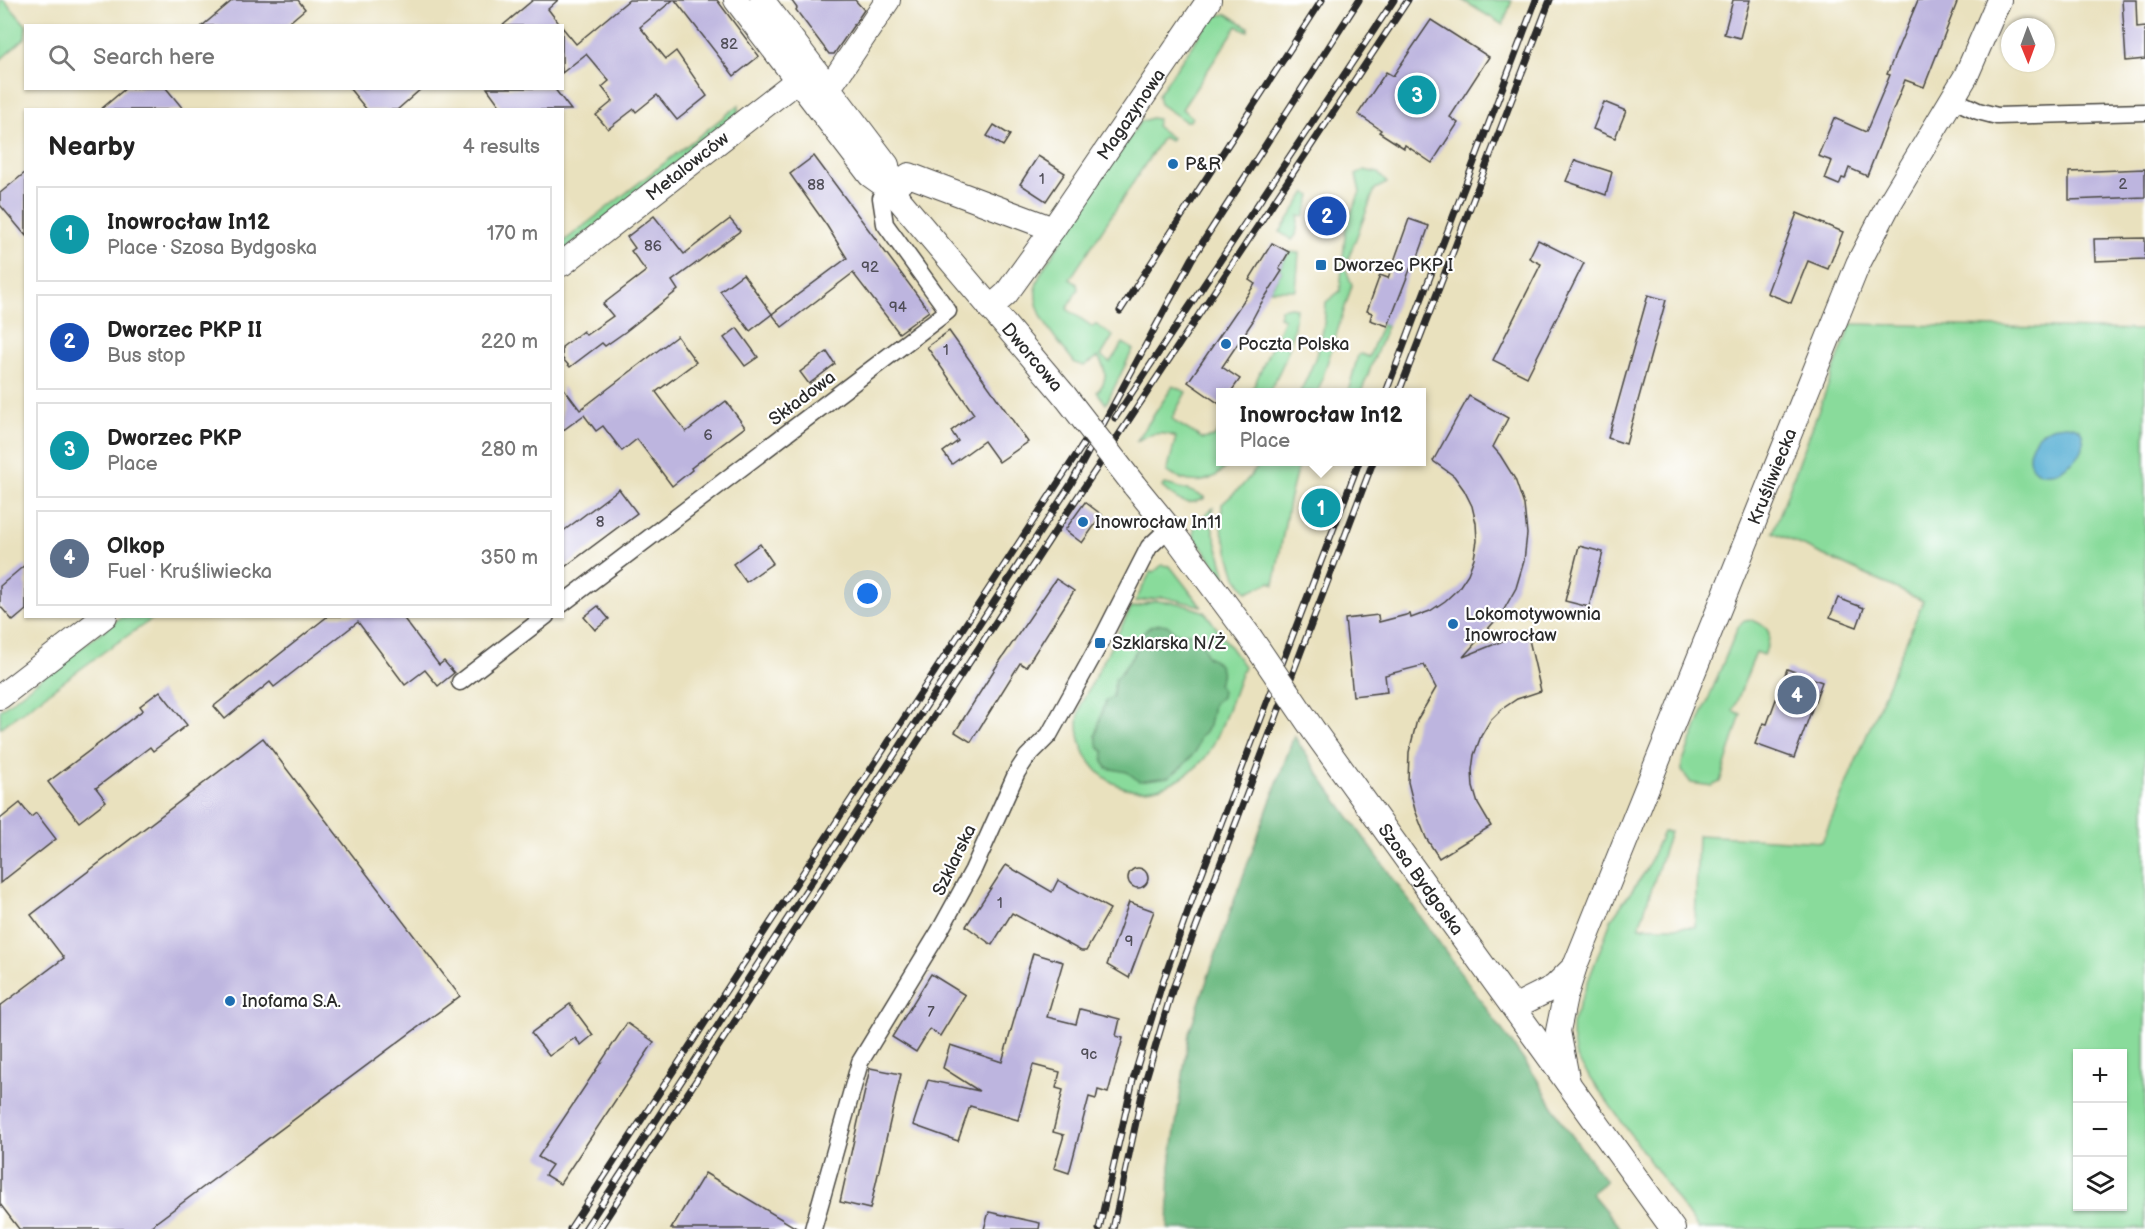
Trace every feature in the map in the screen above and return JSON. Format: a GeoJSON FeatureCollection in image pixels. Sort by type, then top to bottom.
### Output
{"type":"FeatureCollection","features":[{"type":"Feature","properties":{"kind":"main road","name":"Dworcowa"},"geometry":{"type":"LineString","coordinates":[[736,0],[887,165],[891,190],[1065,396],[1169,528]]}},
{"type":"Feature","properties":{"kind":"main road","name":"Dworcowa"},"geometry":{"type":"LineString","coordinates":[[762,0],[812,84]]}},
{"type":"Feature","properties":{"kind":"main road","name":"Metalowców"},"geometry":{"type":"LineString","coordinates":[[564,263],[812,84],[835,79],[888,0]]}},
{"type":"Feature","properties":{"kind":"main road","name":"Magazynowa"},"geometry":{"type":"LineString","coordinates":[[990,308],[1006,294],[1053,229],[1209,0]]}},
{"type":"Feature","properties":{"kind":"main road","name":"Kruśliwiecka"},"geometry":{"type":"LineString","coordinates":[[1568,1083],[1558,1031],[1564,997],[1575,966],[1858,264],[1888,206],[1966,76],[1999,0]]}},
{"type":"Feature","properties":{"kind":"main road"},"geometry":{"type":"LineString","coordinates":[[891,190],[909,175],[1053,229]]}},
{"type":"Feature","properties":{"kind":"main road","name":"Szosa Bydgoska"},"geometry":{"type":"LineString","coordinates":[[1169,528],[1673,1229]]}},
{"type":"Feature","properties":{"kind":"main road"},"geometry":{"type":"LineString","coordinates":[[0,698],[102,618]]}},
{"type":"Feature","properties":{"kind":"main road","name":"Kruśliwiecka"},"geometry":{"type":"LineString","coordinates":[[1514,1007],[1554,987],[1575,966]]}},
{"type":"Feature","properties":{"kind":"street"},"geometry":{"type":"LineString","coordinates":[[1952,99],[1978,111],[1997,116],[2145,112]]}},
{"type":"Feature","properties":{"kind":"street","name":"Składowa"},"geometry":{"type":"LineString","coordinates":[[564,602],[948,311],[885,224],[881,198],[891,190]]}},
{"type":"Feature","properties":{"kind":"street","name":"Szklarska"},"geometry":{"type":"LineString","coordinates":[[813,1229],[860,1062],[939,932],[973,870],[1017,772],[1049,735],[1100,643],[1149,547],[1169,528]]}},
{"type":"Feature","properties":{"kind":"street"},"geometry":{"type":"LineString","coordinates":[[460,682],[543,618]]}},
{"type":"Feature","properties":{"kind":"green space"},"geometry":{"type":"Polygon","coordinates":[[[0,0],[4,0],[25,24],[24,39],[0,60],[0,0]]]}},
{"type":"Feature","properties":{"kind":"green space"},"geometry":{"type":"Polygon","coordinates":[[[1462,0],[1512,0],[1503,25],[1462,0]]]}},
{"type":"Feature","properties":{"kind":"green space"},"geometry":{"type":"Polygon","coordinates":[[[1227,14],[1248,27],[1248,31],[1237,26],[1182,109],[1192,117],[1190,121],[1185,121],[1160,104],[1158,95],[1211,18],[1227,14]]]}},
{"type":"Feature","properties":{"kind":"green space"},"geometry":{"type":"Polygon","coordinates":[[[739,105],[738,115],[564,250],[564,241],[739,105]]]}},
{"type":"Feature","properties":{"kind":"green space"},"geometry":{"type":"Polygon","coordinates":[[[1151,118],[1158,119],[1156,126],[1172,138],[1170,141],[1163,137],[1070,279],[1077,284],[1078,289],[1067,309],[1093,327],[1095,324],[1113,336],[1101,356],[1110,362],[1123,343],[1133,349],[1106,404],[1097,392],[1105,379],[1105,371],[1098,357],[1084,366],[1075,363],[1045,323],[1036,300],[1036,289],[1041,272],[1064,238],[1062,235],[1140,122],[1151,118]]]}},
{"type":"Feature","properties":{"kind":"green space"},"geometry":{"type":"Polygon","coordinates":[[[1364,170],[1378,173],[1387,183],[1375,189],[1345,267],[1352,285],[1319,388],[1302,388],[1318,349],[1324,326],[1326,302],[1340,291],[1346,225],[1360,192],[1356,175],[1364,170]]]}},
{"type":"Feature","properties":{"kind":"green space"},"geometry":{"type":"Polygon","coordinates":[[[1306,192],[1311,196],[1304,217],[1299,216],[1296,235],[1292,240],[1280,232],[1306,192]]]}},
{"type":"Feature","properties":{"kind":"green space"},"geometry":{"type":"Polygon","coordinates":[[[1289,252],[1299,253],[1296,290],[1270,290],[1282,271],[1279,269],[1289,252]]]}},
{"type":"Feature","properties":{"kind":"green space"},"geometry":{"type":"Polygon","coordinates":[[[1296,308],[1291,342],[1284,362],[1271,388],[1253,388],[1284,319],[1279,317],[1281,309],[1296,308]]]}},
{"type":"Feature","properties":{"kind":"green space"},"geometry":{"type":"Polygon","coordinates":[[[1382,324],[1387,326],[1363,388],[1349,388],[1358,355],[1369,357],[1382,324]]]}},
{"type":"Feature","properties":{"kind":"green space"},"geometry":{"type":"Polygon","coordinates":[[[1851,324],[2145,330],[2145,1229],[1698,1229],[1579,1062],[1575,1053],[1572,1024],[1612,918],[1645,872],[1663,832],[1670,832],[1639,927],[1695,927],[1698,835],[1822,842],[1923,601],[1773,532],[1851,324]]]}},
{"type":"Feature","properties":{"kind":"green space"},"geometry":{"type":"Polygon","coordinates":[[[1173,386],[1186,392],[1172,418],[1203,439],[1214,437],[1216,434],[1216,466],[1228,466],[1209,479],[1185,480],[1167,472],[1176,437],[1155,434],[1136,442],[1173,386]]]}},
{"type":"Feature","properties":{"kind":"green space"},"geometry":{"type":"Polygon","coordinates":[[[1259,466],[1298,466],[1289,501],[1274,585],[1271,582],[1247,592],[1236,577],[1221,528],[1222,504],[1242,486],[1259,466]]]}},
{"type":"Feature","properties":{"kind":"green space"},"geometry":{"type":"Polygon","coordinates":[[[1165,484],[1205,498],[1192,502],[1182,501],[1162,487],[1165,484]]]}},
{"type":"Feature","properties":{"kind":"green space"},"geometry":{"type":"Polygon","coordinates":[[[1213,508],[1212,526],[1227,581],[1195,538],[1194,533],[1198,521],[1213,508]]]}},
{"type":"Feature","properties":{"kind":"green space"},"geometry":{"type":"Polygon","coordinates":[[[1162,565],[1170,566],[1201,606],[1163,597],[1135,602],[1151,571],[1154,572],[1162,565]]]}},
{"type":"Feature","properties":{"kind":"green space"},"geometry":{"type":"Polygon","coordinates":[[[1156,601],[1178,603],[1205,612],[1244,666],[1220,729],[1204,759],[1184,776],[1168,784],[1143,790],[1113,783],[1101,774],[1083,749],[1078,720],[1081,704],[1131,608],[1156,601]]]}},
{"type":"Feature","properties":{"kind":"green space"},"geometry":{"type":"Polygon","coordinates":[[[120,618],[154,618],[0,728],[0,710],[120,618]]]}},
{"type":"Feature","properties":{"kind":"green space"},"geometry":{"type":"Polygon","coordinates":[[[1752,620],[1767,629],[1769,637],[1764,655],[1756,652],[1733,711],[1741,714],[1720,782],[1712,786],[1691,783],[1682,771],[1682,763],[1738,627],[1744,621],[1752,620]]]}},
{"type":"Feature","properties":{"kind":"green space"},"geometry":{"type":"Polygon","coordinates":[[[1160,624],[1167,625],[1177,634],[1192,633],[1199,636],[1207,656],[1220,667],[1221,675],[1218,684],[1222,691],[1221,697],[1213,704],[1209,726],[1199,739],[1196,751],[1184,765],[1169,777],[1139,781],[1127,772],[1107,768],[1103,762],[1104,751],[1099,748],[1096,736],[1106,701],[1113,696],[1115,679],[1136,651],[1144,631],[1160,624]]]}},
{"type":"Feature","properties":{"kind":"green space"},"geometry":{"type":"Polygon","coordinates":[[[1294,736],[1326,785],[1535,1076],[1562,1122],[1606,1181],[1591,1193],[1621,1229],[1168,1229],[1170,1166],[1189,1033],[1294,736]]]}},
{"type":"Feature","properties":{"kind":"water"},"geometry":{"type":"Polygon","coordinates":[[[2067,425],[2080,430],[2083,442],[2081,452],[2072,462],[2056,472],[2038,472],[2033,468],[2029,455],[2035,440],[2047,429],[2067,425]]]}},
{"type":"Feature","properties":{"kind":"building"},"geometry":{"type":"Polygon","coordinates":[[[233,0],[298,0],[305,9],[287,24],[204,24],[233,0]]]}},
{"type":"Feature","properties":{"kind":"building"},"geometry":{"type":"Polygon","coordinates":[[[533,0],[558,0],[548,9],[559,24],[504,24],[533,0]]]}},
{"type":"Feature","properties":{"kind":"building"},"geometry":{"type":"Polygon","coordinates":[[[629,0],[673,0],[640,27],[666,59],[676,51],[707,96],[677,120],[657,95],[636,112],[634,109],[608,129],[596,115],[613,101],[602,87],[609,81],[586,54],[564,71],[564,29],[576,44],[629,0]]]}},
{"type":"Feature","properties":{"kind":"building"},"geometry":{"type":"Polygon","coordinates":[[[675,0],[717,0],[759,56],[734,76],[675,0]]]}},
{"type":"Feature","properties":{"kind":"building"},"geometry":{"type":"Polygon","coordinates":[[[791,0],[855,0],[864,10],[834,54],[829,54],[791,0]]]}},
{"type":"Feature","properties":{"kind":"building"},"geometry":{"type":"Polygon","coordinates":[[[1733,0],[1750,0],[1740,38],[1724,34],[1733,0]]]}},
{"type":"Feature","properties":{"kind":"building"},"geometry":{"type":"Polygon","coordinates":[[[1918,0],[1958,0],[1924,87],[1905,80],[1867,176],[1849,168],[1845,179],[1842,178],[1839,185],[1825,179],[1832,161],[1818,156],[1834,118],[1866,132],[1918,0]]]}},
{"type":"Feature","properties":{"kind":"building"},"geometry":{"type":"Polygon","coordinates":[[[2122,0],[2136,0],[2137,28],[2145,27],[2145,59],[2126,61],[2122,0]]]}},
{"type":"Feature","properties":{"kind":"building"},"geometry":{"type":"Polygon","coordinates":[[[1431,20],[1489,57],[1450,117],[1458,123],[1432,163],[1405,145],[1404,148],[1379,132],[1381,130],[1358,114],[1386,72],[1393,76],[1431,20]]]}},
{"type":"Feature","properties":{"kind":"building"},"geometry":{"type":"Polygon","coordinates":[[[124,90],[168,90],[182,108],[102,108],[124,90]]]}},
{"type":"Feature","properties":{"kind":"building"},"geometry":{"type":"Polygon","coordinates":[[[351,90],[420,90],[399,108],[365,108],[351,90]]]}},
{"type":"Feature","properties":{"kind":"building"},"geometry":{"type":"Polygon","coordinates":[[[488,90],[556,90],[571,110],[564,110],[564,108],[502,108],[488,90]]]}},
{"type":"Feature","properties":{"kind":"building"},"geometry":{"type":"Polygon","coordinates":[[[1604,102],[1626,111],[1615,138],[1593,129],[1604,102]]]}},
{"type":"Feature","properties":{"kind":"building"},"geometry":{"type":"Polygon","coordinates":[[[994,125],[1010,135],[1003,146],[987,136],[994,125]]]}},
{"type":"Feature","properties":{"kind":"building"},"geometry":{"type":"Polygon","coordinates":[[[814,156],[929,311],[899,333],[853,273],[782,327],[772,314],[847,258],[790,174],[814,156]]]}},
{"type":"Feature","properties":{"kind":"building"},"geometry":{"type":"Polygon","coordinates":[[[1038,156],[1065,173],[1046,201],[1020,184],[1038,156]]]}},
{"type":"Feature","properties":{"kind":"building"},"geometry":{"type":"Polygon","coordinates":[[[1575,160],[1612,172],[1606,195],[1566,181],[1575,160]]]}},
{"type":"Feature","properties":{"kind":"building"},"geometry":{"type":"Polygon","coordinates":[[[2145,169],[2145,197],[2069,200],[2069,172],[2145,169]]]}},
{"type":"Feature","properties":{"kind":"building"},"geometry":{"type":"Polygon","coordinates":[[[24,174],[24,234],[0,205],[0,193],[24,174]]]}},
{"type":"Feature","properties":{"kind":"building"},"geometry":{"type":"Polygon","coordinates":[[[1797,213],[1843,232],[1828,269],[1808,261],[1791,303],[1767,293],[1797,213]]]}},
{"type":"Feature","properties":{"kind":"building"},"geometry":{"type":"Polygon","coordinates":[[[654,216],[684,254],[730,219],[740,231],[672,281],[678,290],[625,332],[605,346],[602,343],[570,367],[564,360],[564,345],[583,331],[586,335],[613,316],[603,304],[646,271],[631,251],[635,248],[627,237],[654,216]]]}},
{"type":"Feature","properties":{"kind":"building"},"geometry":{"type":"Polygon","coordinates":[[[1409,219],[1429,226],[1414,268],[1411,267],[1388,326],[1370,320],[1372,313],[1367,311],[1380,275],[1388,278],[1409,219]]]}},
{"type":"Feature","properties":{"kind":"building"},"geometry":{"type":"Polygon","coordinates":[[[2145,238],[2145,259],[2095,261],[2094,239],[2145,238]]]}},
{"type":"Feature","properties":{"kind":"building"},"geometry":{"type":"Polygon","coordinates":[[[1538,240],[1584,263],[1527,377],[1493,360],[1541,264],[1529,258],[1538,240]]]}},
{"type":"Feature","properties":{"kind":"building","name":"Poczta Polska"},"geometry":{"type":"Polygon","coordinates":[[[1272,243],[1289,252],[1279,269],[1282,271],[1260,305],[1253,321],[1222,367],[1240,379],[1234,388],[1216,388],[1216,402],[1188,382],[1255,284],[1249,280],[1272,243]]]}},
{"type":"Feature","properties":{"kind":"building"},"geometry":{"type":"Polygon","coordinates":[[[743,274],[772,314],[750,331],[720,291],[743,274]]]}},
{"type":"Feature","properties":{"kind":"building"},"geometry":{"type":"Polygon","coordinates":[[[1648,295],[1666,300],[1626,444],[1608,438],[1648,295]]]}},
{"type":"Feature","properties":{"kind":"building"},"geometry":{"type":"Polygon","coordinates":[[[737,328],[758,357],[745,366],[724,338],[737,328]]]}},
{"type":"Feature","properties":{"kind":"building"},"geometry":{"type":"Polygon","coordinates":[[[949,331],[1028,442],[999,462],[984,441],[952,464],[943,452],[958,441],[951,431],[974,414],[927,347],[949,331]]]}},
{"type":"Feature","properties":{"kind":"building"},"geometry":{"type":"Polygon","coordinates":[[[677,336],[696,362],[656,392],[686,432],[726,401],[745,427],[691,468],[692,470],[672,486],[637,439],[622,451],[603,426],[596,431],[584,415],[564,430],[564,389],[580,410],[677,336]]]}},
{"type":"Feature","properties":{"kind":"building"},"geometry":{"type":"Polygon","coordinates":[[[827,352],[835,364],[809,384],[800,372],[827,352]]]}},
{"type":"Feature","properties":{"kind":"building","name":"Lokomotywownia Inowrocław"},"geometry":{"type":"Polygon","coordinates":[[[1469,396],[1508,418],[1493,447],[1515,479],[1524,505],[1527,534],[1524,561],[1516,588],[1502,613],[1463,657],[1527,631],[1541,691],[1517,699],[1490,721],[1474,755],[1472,770],[1473,787],[1478,804],[1491,826],[1439,858],[1426,838],[1415,810],[1408,782],[1409,752],[1417,720],[1436,688],[1424,665],[1385,675],[1387,692],[1353,696],[1345,619],[1378,615],[1379,622],[1410,614],[1411,618],[1430,611],[1445,601],[1458,589],[1468,574],[1477,541],[1472,506],[1454,476],[1433,461],[1469,396]]]}},
{"type":"Feature","properties":{"kind":"building"},"geometry":{"type":"Polygon","coordinates":[[[619,489],[637,513],[564,568],[564,530],[619,489]]]}},
{"type":"Feature","properties":{"kind":"building"},"geometry":{"type":"Polygon","coordinates":[[[1316,499],[1330,504],[1323,521],[1310,516],[1316,499]]]}},
{"type":"Feature","properties":{"kind":"building","name":"Inowrocław In11"},"geometry":{"type":"Polygon","coordinates":[[[1085,502],[1102,515],[1082,543],[1065,530],[1085,502]]]}},
{"type":"Feature","properties":{"kind":"building"},"geometry":{"type":"Polygon","coordinates":[[[760,544],[773,563],[746,582],[733,564],[760,544]]]}},
{"type":"Feature","properties":{"kind":"building"},"geometry":{"type":"Polygon","coordinates":[[[1579,546],[1603,552],[1589,607],[1565,601],[1579,546]]]}},
{"type":"Feature","properties":{"kind":"building"},"geometry":{"type":"Polygon","coordinates":[[[24,566],[24,612],[13,621],[0,606],[0,586],[24,566]]]}},
{"type":"Feature","properties":{"kind":"building"},"geometry":{"type":"Polygon","coordinates":[[[1056,579],[1074,591],[1026,667],[1020,663],[971,742],[955,732],[1056,579]]]}},
{"type":"Feature","properties":{"kind":"building"},"geometry":{"type":"Polygon","coordinates":[[[1838,598],[1864,608],[1857,627],[1830,617],[1838,598]]]}},
{"type":"Feature","properties":{"kind":"building"},"geometry":{"type":"Polygon","coordinates":[[[598,606],[609,619],[595,630],[584,617],[598,606]]]}},
{"type":"Feature","properties":{"kind":"building"},"geometry":{"type":"Polygon","coordinates":[[[325,618],[404,618],[439,665],[444,661],[454,673],[438,686],[425,670],[405,685],[358,622],[274,687],[270,682],[225,719],[214,706],[325,618]]]}},
{"type":"Feature","properties":{"kind":"building"},"geometry":{"type":"Polygon","coordinates":[[[1787,669],[1822,682],[1794,758],[1755,744],[1763,723],[1767,724],[1787,669]]]}},
{"type":"Feature","properties":{"kind":"building"},"geometry":{"type":"Polygon","coordinates":[[[160,691],[187,725],[153,751],[150,747],[96,788],[106,801],[79,822],[48,782],[143,710],[140,706],[160,691]]]}},
{"type":"Feature","properties":{"kind":"building","name":"Inofama S.A."},"geometry":{"type":"Polygon","coordinates":[[[263,738],[460,996],[147,1229],[19,1229],[0,1204],[0,1006],[64,958],[31,915],[263,738]]]}},
{"type":"Feature","properties":{"kind":"building"},"geometry":{"type":"Polygon","coordinates":[[[20,803],[31,817],[36,813],[56,839],[0,883],[0,819],[20,803]]]}},
{"type":"Feature","properties":{"kind":"building"},"geometry":{"type":"Polygon","coordinates":[[[1006,865],[1052,892],[1058,880],[1110,909],[1086,951],[1081,951],[1012,913],[992,945],[966,926],[1006,865]]]}},
{"type":"Feature","properties":{"kind":"building"},"geometry":{"type":"Polygon","coordinates":[[[1134,868],[1142,868],[1148,874],[1148,882],[1142,888],[1134,888],[1128,882],[1128,874],[1134,868]]]}},
{"type":"Feature","properties":{"kind":"building"},"geometry":{"type":"Polygon","coordinates":[[[1129,902],[1154,911],[1129,978],[1107,965],[1129,902]]]}},
{"type":"Feature","properties":{"kind":"building"},"geometry":{"type":"Polygon","coordinates":[[[1033,953],[1063,962],[1047,1017],[1076,1024],[1080,1009],[1120,1019],[1116,1036],[1123,1038],[1108,1093],[1098,1090],[1096,1099],[1089,1097],[1069,1173],[1054,1168],[1064,1135],[1053,1132],[1063,1090],[1056,1088],[1060,1072],[1033,1065],[1018,1120],[970,1106],[958,1141],[913,1125],[928,1080],[979,1091],[943,1068],[950,1045],[1002,1062],[1033,953]]]}},
{"type":"Feature","properties":{"kind":"building"},"geometry":{"type":"Polygon","coordinates":[[[931,974],[965,995],[940,1036],[930,1029],[916,1052],[892,1037],[931,974]]]}},
{"type":"Feature","properties":{"kind":"building"},"geometry":{"type":"Polygon","coordinates":[[[570,1004],[593,1035],[581,1045],[575,1038],[549,1056],[531,1033],[570,1004]]]}},
{"type":"Feature","properties":{"kind":"building"},"geometry":{"type":"Polygon","coordinates":[[[627,1023],[654,1042],[560,1184],[545,1175],[552,1165],[538,1157],[627,1023]]]}},
{"type":"Feature","properties":{"kind":"building"},"geometry":{"type":"Polygon","coordinates":[[[870,1068],[901,1074],[870,1209],[840,1202],[870,1068]]]}},
{"type":"Feature","properties":{"kind":"building"},"geometry":{"type":"Polygon","coordinates":[[[705,1173],[798,1229],[671,1229],[705,1173]]]}},
{"type":"Feature","properties":{"kind":"building"},"geometry":{"type":"Polygon","coordinates":[[[989,1212],[1040,1223],[1039,1229],[984,1229],[989,1212]]]}},
{"type":"Feature","properties":{"kind":"railway"},"geometry":{"type":"LineString","coordinates":[[1120,311],[1322,0]]}},
{"type":"Feature","properties":{"kind":"railway"},"geometry":{"type":"LineString","coordinates":[[585,1229],[1071,484],[1192,259],[1359,0]]}},
{"type":"Feature","properties":{"kind":"railway"},"geometry":{"type":"LineString","coordinates":[[1115,418],[1394,0]]}},
{"type":"Feature","properties":{"kind":"railway"},"geometry":{"type":"LineString","coordinates":[[599,1229],[1067,513],[1408,0]]}},
{"type":"Feature","properties":{"kind":"railway"},"geometry":{"type":"LineString","coordinates":[[1388,388],[1536,0]]}},
{"type":"Feature","properties":{"kind":"railway"},"geometry":{"type":"LineString","coordinates":[[1401,388],[1550,0]]}},
{"type":"Feature","properties":{"kind":"railway"},"geometry":{"type":"LineString","coordinates":[[570,1229],[1090,434]]}},
{"type":"Feature","properties":{"kind":"railway"},"geometry":{"type":"LineString","coordinates":[[1099,1229],[1133,1080],[1161,987],[1194,894],[1357,466]]}},
{"type":"Feature","properties":{"kind":"railway"},"geometry":{"type":"LineString","coordinates":[[1113,1229],[1144,1085],[1172,991],[1371,466]]}},
{"type":"Feature","properties":{"kind":"place","name":"Dworzec PKP"},"geometry":{"type":"Point","coordinates":[1417,95]}},
{"type":"Feature","properties":{"kind":"place","name":"P&R"},"geometry":{"type":"Point","coordinates":[1173,164]}},
{"type":"Feature","properties":{"kind":"place","name":"Dworzec PKP II"},"geometry":{"type":"Point","coordinates":[1327,216]}},
{"type":"Feature","properties":{"kind":"place","name":"Dworzec PKP I"},"geometry":{"type":"Point","coordinates":[1321,265]}},
{"type":"Feature","properties":{"kind":"place","name":"Poczta Polska"},"geometry":{"type":"Point","coordinates":[1226,344]}},
{"type":"Feature","properties":{"kind":"place","name":"Inowrocław In12"},"geometry":{"type":"Point","coordinates":[1321,508]}},
{"type":"Feature","properties":{"kind":"place","name":"Inowrocław In11"},"geometry":{"type":"Point","coordinates":[1083,522]}},
{"type":"Feature","properties":{"kind":"place","name":"Lokomotywownia Inowrocław"},"geometry":{"type":"Point","coordinates":[1453,624]}},
{"type":"Feature","properties":{"kind":"place","name":"Szklarska N/Ż"},"geometry":{"type":"Point","coordinates":[1100,643]}},
{"type":"Feature","properties":{"kind":"place","name":"Olkop"},"geometry":{"type":"Point","coordinates":[1797,695]}},
{"type":"Feature","properties":{"kind":"place","name":"Inofama S.A."},"geometry":{"type":"Point","coordinates":[230,1001]}}]}
